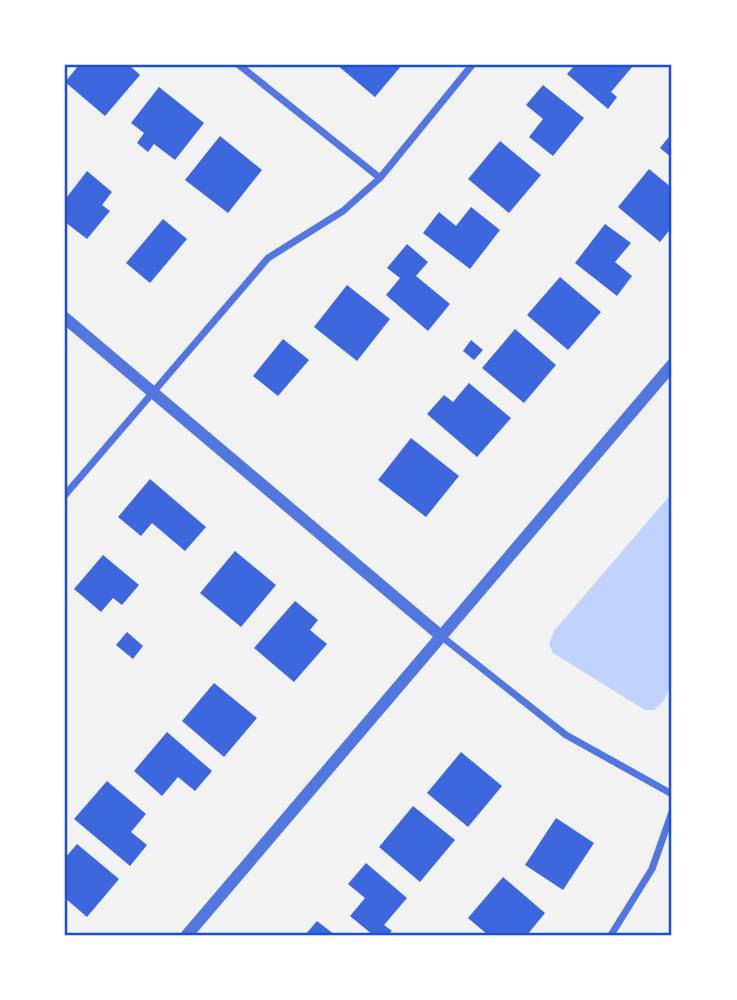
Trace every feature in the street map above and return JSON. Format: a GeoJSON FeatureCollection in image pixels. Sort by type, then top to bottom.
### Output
{"type":"FeatureCollection","features":[{"type":"Feature","properties":{"kind":"street"},"geometry":{"type":"LineString","coordinates":[[239,65],[380,178]]}},
{"type":"Feature","properties":{"kind":"street"},"geometry":{"type":"LineString","coordinates":[[65,495],[268,258],[343,211],[380,178],[472,65]]}},
{"type":"Feature","properties":{"kind":"street"},"geometry":{"type":"LineString","coordinates":[[65,318],[441,636],[566,734],[672,793]]}},
{"type":"Feature","properties":{"kind":"street"},"geometry":{"type":"LineString","coordinates":[[187,935],[672,365]]}},
{"type":"Feature","properties":{"kind":"street"},"geometry":{"type":"LineString","coordinates":[[611,935],[652,869],[672,812]]}},
{"type":"Feature","properties":{"kind":"water"},"geometry":{"type":"Polygon","coordinates":[[[672,493],[672,683],[663,702],[654,710],[645,710],[553,653],[549,644],[554,631],[672,493]]]}},
{"type":"Feature","properties":{"kind":"building"},"geometry":{"type":"Polygon","coordinates":[[[79,65],[129,65],[140,75],[105,116],[65,82],[79,65]]]}},
{"type":"Feature","properties":{"kind":"building"},"geometry":{"type":"Polygon","coordinates":[[[337,65],[402,65],[375,97],[337,65]]]}},
{"type":"Feature","properties":{"kind":"building"},"geometry":{"type":"Polygon","coordinates":[[[575,65],[633,66],[611,92],[617,97],[608,109],[567,74],[575,65]]]}},
{"type":"Feature","properties":{"kind":"building"},"geometry":{"type":"Polygon","coordinates":[[[543,85],[584,118],[553,156],[529,137],[543,119],[526,105],[543,85]]]}},
{"type":"Feature","properties":{"kind":"building"},"geometry":{"type":"Polygon","coordinates":[[[159,87],[204,123],[175,160],[154,144],[148,152],[137,143],[144,133],[131,123],[159,87]]]}},
{"type":"Feature","properties":{"kind":"building"},"geometry":{"type":"Polygon","coordinates":[[[672,133],[672,158],[660,148],[672,133]]]}},
{"type":"Feature","properties":{"kind":"building"},"geometry":{"type":"Polygon","coordinates":[[[220,136],[262,170],[228,213],[185,180],[220,136]]]}},
{"type":"Feature","properties":{"kind":"building"},"geometry":{"type":"Polygon","coordinates":[[[500,141],[541,175],[509,213],[468,179],[500,141]]]}},
{"type":"Feature","properties":{"kind":"building"},"geometry":{"type":"Polygon","coordinates":[[[649,169],[672,188],[672,227],[660,242],[618,207],[649,169]]]}},
{"type":"Feature","properties":{"kind":"building"},"geometry":{"type":"Polygon","coordinates":[[[87,171],[112,192],[102,205],[110,211],[87,239],[65,222],[65,195],[67,197],[87,171]]]}},
{"type":"Feature","properties":{"kind":"building"},"geometry":{"type":"Polygon","coordinates":[[[471,207],[500,230],[470,269],[423,233],[439,212],[456,226],[471,207]]]}},
{"type":"Feature","properties":{"kind":"building"},"geometry":{"type":"Polygon","coordinates":[[[163,219],[187,239],[150,283],[126,263],[163,219]]]}},
{"type":"Feature","properties":{"kind":"building"},"geometry":{"type":"Polygon","coordinates":[[[605,224],[631,243],[615,262],[632,276],[617,296],[575,263],[605,224]]]}},
{"type":"Feature","properties":{"kind":"building"},"geometry":{"type":"Polygon","coordinates":[[[407,244],[428,262],[416,276],[450,304],[428,331],[386,295],[400,278],[387,268],[407,244]]]}},
{"type":"Feature","properties":{"kind":"building"},"geometry":{"type":"Polygon","coordinates":[[[560,277],[601,312],[568,350],[527,315],[560,277]]]}},
{"type":"Feature","properties":{"kind":"building"},"geometry":{"type":"Polygon","coordinates":[[[347,285],[390,319],[357,361],[314,327],[347,285]]]}},
{"type":"Feature","properties":{"kind":"building"},"geometry":{"type":"Polygon","coordinates":[[[515,329],[556,365],[524,403],[482,368],[515,329]]]}},
{"type":"Feature","properties":{"kind":"building"},"geometry":{"type":"Polygon","coordinates":[[[283,339],[309,360],[278,396],[253,376],[283,339]]]}},
{"type":"Feature","properties":{"kind":"building"},"geometry":{"type":"Polygon","coordinates":[[[471,340],[483,350],[474,360],[463,351],[471,340]]]}},
{"type":"Feature","properties":{"kind":"building"},"geometry":{"type":"Polygon","coordinates":[[[469,383],[511,418],[477,457],[427,414],[444,395],[453,402],[469,383]]]}},
{"type":"Feature","properties":{"kind":"building"},"geometry":{"type":"Polygon","coordinates":[[[411,438],[459,476],[426,517],[378,480],[411,438]]]}},
{"type":"Feature","properties":{"kind":"building"},"geometry":{"type":"Polygon","coordinates":[[[150,479],[206,527],[185,551],[152,523],[141,536],[118,517],[150,479]]]}},
{"type":"Feature","properties":{"kind":"building"},"geometry":{"type":"Polygon","coordinates":[[[235,551],[276,585],[241,627],[200,593],[235,551]]]}},
{"type":"Feature","properties":{"kind":"building"},"geometry":{"type":"Polygon","coordinates":[[[103,555],[139,585],[122,605],[113,598],[101,612],[74,589],[103,555]]]}},
{"type":"Feature","properties":{"kind":"building"},"geometry":{"type":"Polygon","coordinates":[[[295,601],[318,620],[310,630],[327,644],[294,682],[254,648],[295,601]]]}},
{"type":"Feature","properties":{"kind":"building"},"geometry":{"type":"Polygon","coordinates":[[[127,632],[143,646],[133,659],[116,645],[127,632]]]}},
{"type":"Feature","properties":{"kind":"building"},"geometry":{"type":"Polygon","coordinates":[[[214,683],[257,718],[224,757],[182,721],[214,683]]]}},
{"type":"Feature","properties":{"kind":"building"},"geometry":{"type":"Polygon","coordinates":[[[167,732],[212,771],[195,791],[178,777],[162,796],[134,771],[167,732]]]}},
{"type":"Feature","properties":{"kind":"building"},"geometry":{"type":"Polygon","coordinates":[[[461,752],[502,786],[468,827],[427,793],[461,752]]]}},
{"type":"Feature","properties":{"kind":"building"},"geometry":{"type":"Polygon","coordinates":[[[107,781],[146,814],[131,832],[147,845],[130,866],[74,819],[107,781]]]}},
{"type":"Feature","properties":{"kind":"building"},"geometry":{"type":"Polygon","coordinates":[[[413,806],[455,840],[420,882],[379,847],[413,806]]]}},
{"type":"Feature","properties":{"kind":"building"},"geometry":{"type":"Polygon","coordinates":[[[556,818],[594,843],[563,890],[525,865],[556,818]]]}},
{"type":"Feature","properties":{"kind":"building"},"geometry":{"type":"Polygon","coordinates":[[[77,844],[119,879],[87,917],[65,898],[65,858],[77,844]]]}},
{"type":"Feature","properties":{"kind":"building"},"geometry":{"type":"Polygon","coordinates":[[[366,863],[407,898],[384,925],[392,931],[388,935],[373,935],[350,916],[365,898],[348,884],[366,863]]]}},
{"type":"Feature","properties":{"kind":"building"},"geometry":{"type":"Polygon","coordinates":[[[503,877],[545,913],[527,935],[488,935],[468,918],[503,877]]]}},
{"type":"Feature","properties":{"kind":"building"},"geometry":{"type":"Polygon","coordinates":[[[317,921],[335,935],[305,935],[317,921]]]}}]}
